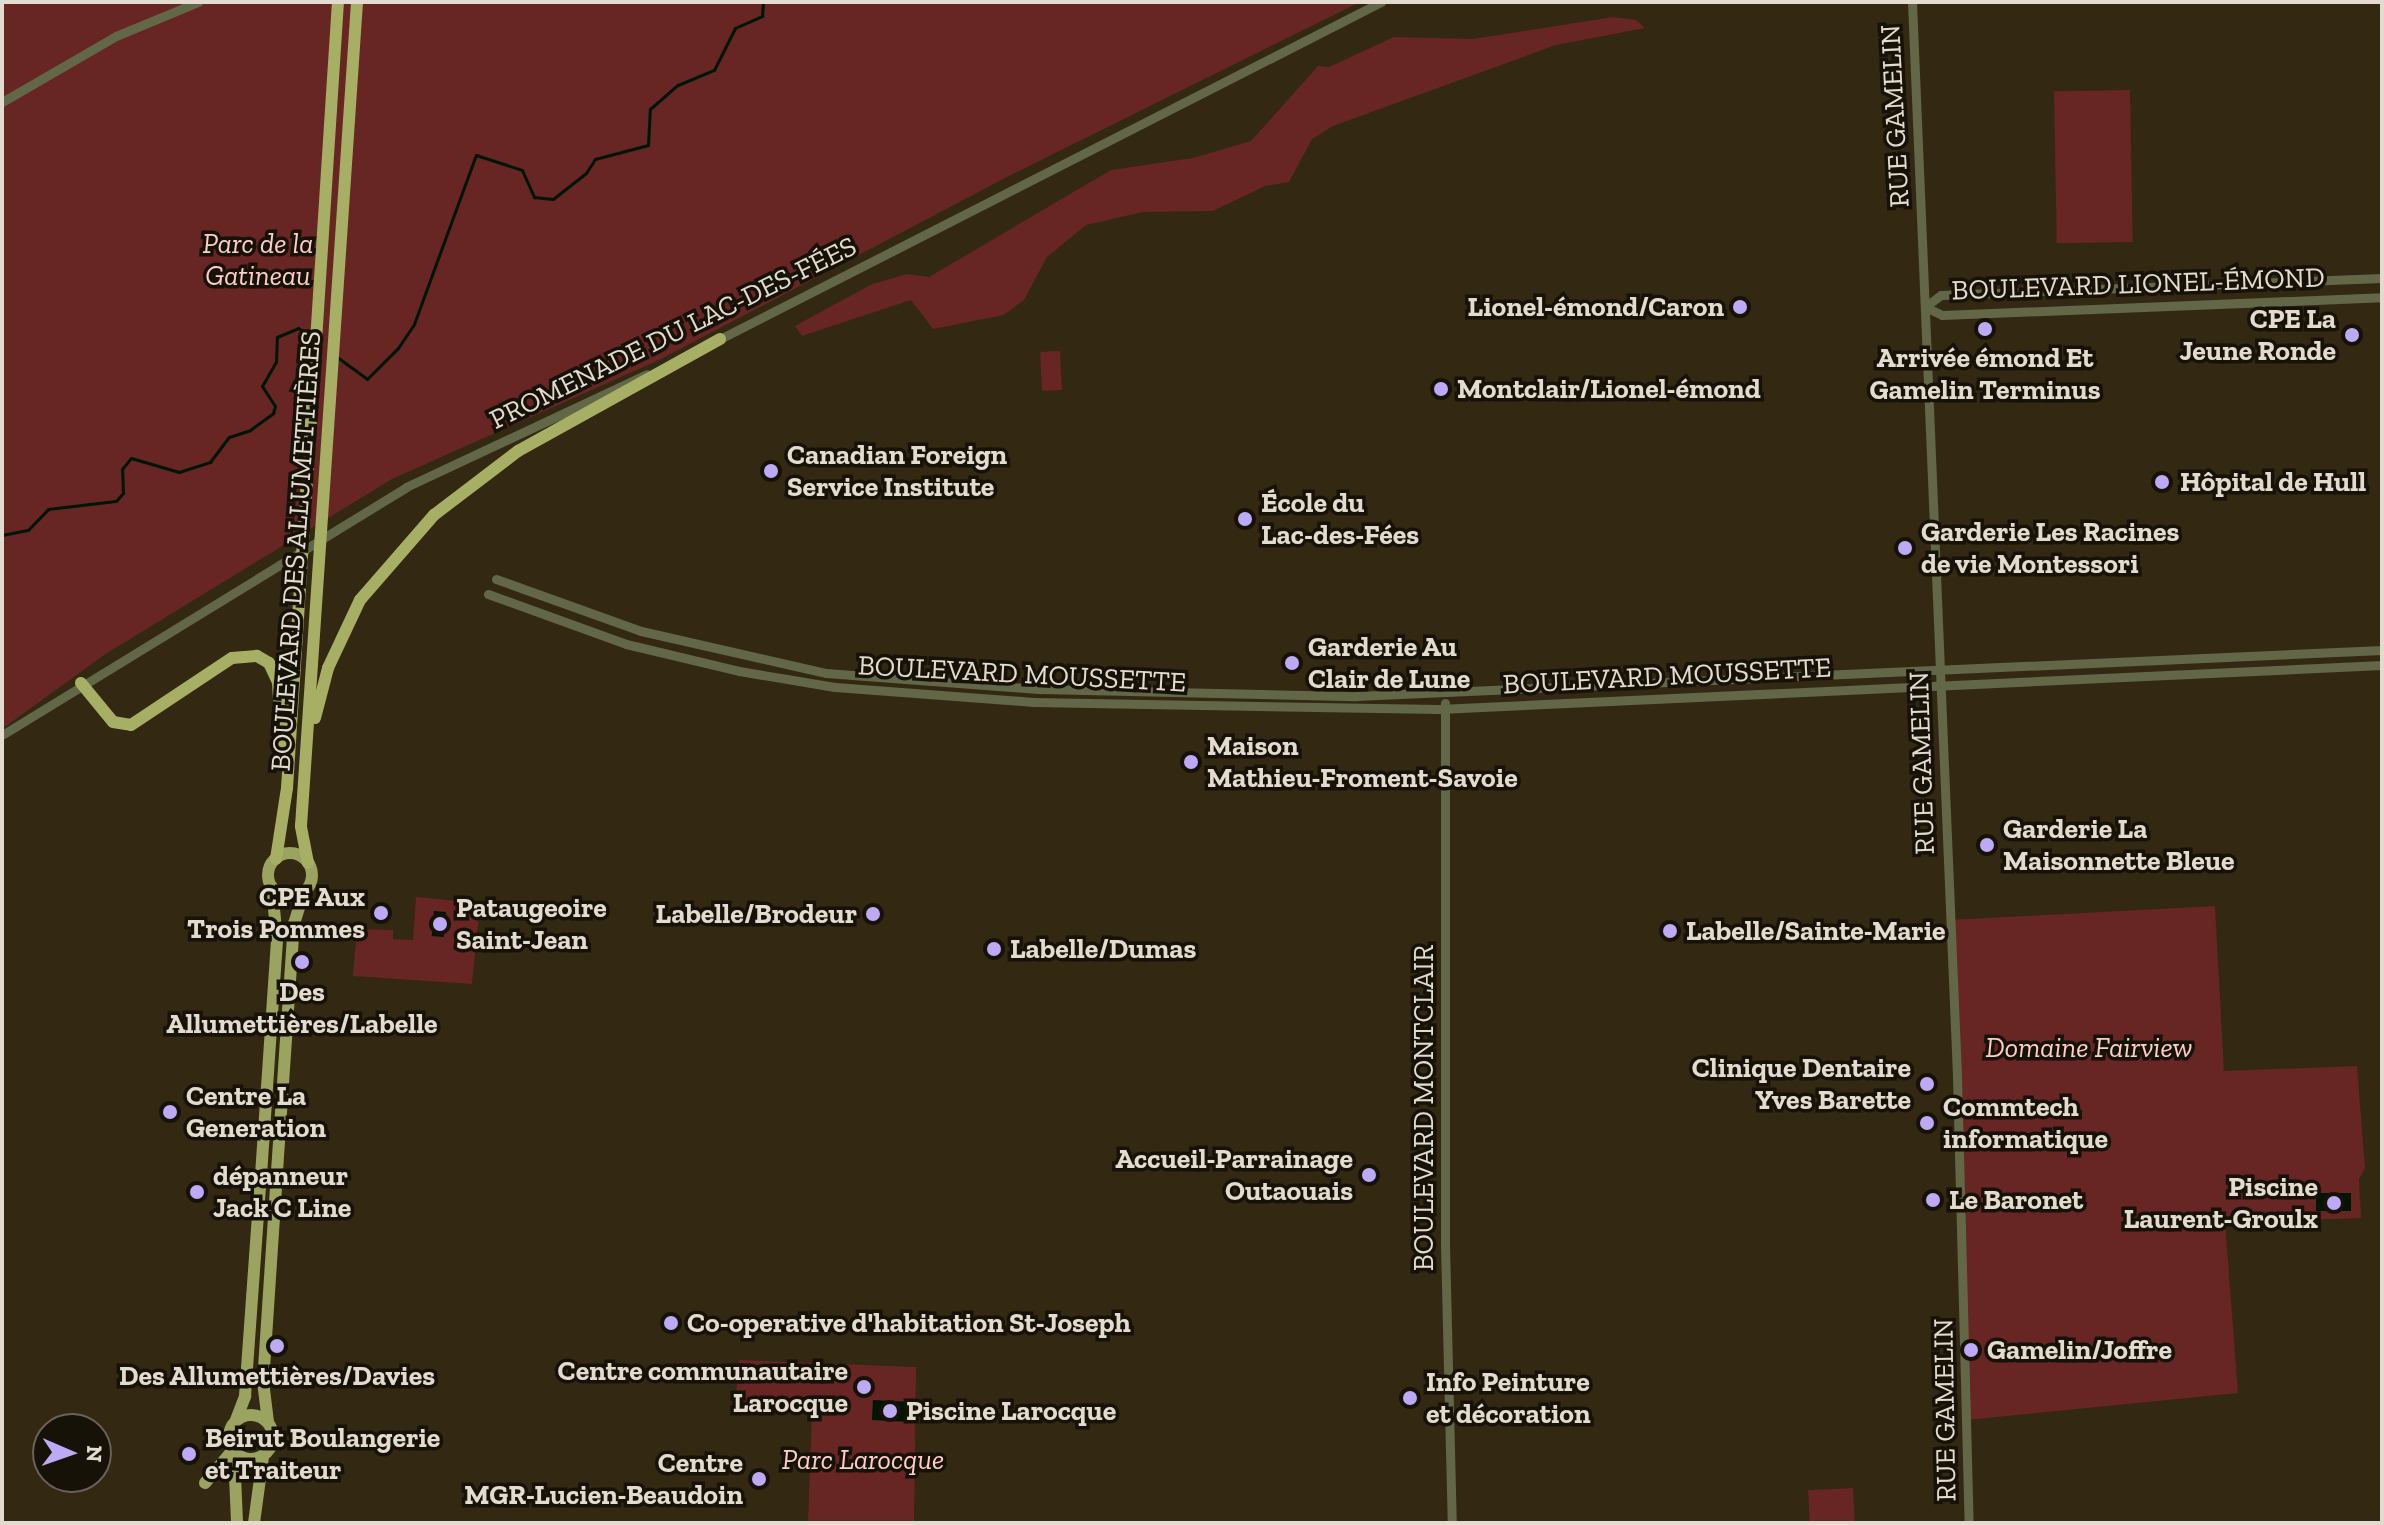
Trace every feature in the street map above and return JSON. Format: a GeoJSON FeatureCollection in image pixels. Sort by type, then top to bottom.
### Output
{"type":"FeatureCollection","features":[{"type":"Feature","properties":{"kind":"highway","name":"BOULEVARD DES ALLUMETTIÈRES"},"geometry":{"type":"LineString","coordinates":[[276,859],[285,807],[338,2]]}},
{"type":"Feature","properties":{"kind":"highway","name":"BOULEVARD DES ALLUMETTIÈRES"},"geometry":{"type":"LineString","coordinates":[[308,863],[301,826],[357,2]]}},
{"type":"Feature","properties":{"kind":"highway"},"geometry":{"type":"LineString","coordinates":[[305,768],[322,687],[343,631],[370,586],[409,540],[458,494],[518,451],[720,339]]}},
{"type":"Feature","properties":{"kind":"highway"},"geometry":{"type":"LineString","coordinates":[[81,683],[113,722],[131,725],[232,658],[263,659],[278,682],[285,807]]}},
{"type":"Feature","properties":{"kind":"main road"},"geometry":{"type":"LineString","coordinates":[[237,1523],[234,1452],[229,1433],[246,1387],[269,1066],[277,924],[269,870],[276,859],[293,854],[308,863],[311,881],[304,892],[294,924],[263,1383],[273,1442],[263,1456],[254,1523]]}},
{"type":"Feature","properties":{"kind":"main road"},"geometry":{"type":"LineString","coordinates":[[272,887],[290,897],[304,892]]}},
{"type":"Feature","properties":{"kind":"main road"},"geometry":{"type":"LineString","coordinates":[[236,1420],[252,1414],[268,1422]]}},
{"type":"Feature","properties":{"kind":"main road"},"geometry":{"type":"LineString","coordinates":[[234,1452],[246,1459],[263,1456]]}},
{"type":"Feature","properties":{"kind":"main road"},"geometry":{"type":"LineString","coordinates":[[205,1483],[234,1452]]}},
{"type":"Feature","properties":{"kind":"street"},"geometry":{"type":"LineString","coordinates":[[2,102],[116,36],[198,2]]}},
{"type":"Feature","properties":{"kind":"street","name":"PROMENADE DU LAC-DES-FÉES"},"geometry":{"type":"LineString","coordinates":[[2,735],[81,683],[406,487],[720,339],[1381,2]]}},
{"type":"Feature","properties":{"kind":"street","name":"RUE GAMELIN"},"geometry":{"type":"LineString","coordinates":[[1912,2],[1941,666],[1969,1523]]}},
{"type":"Feature","properties":{"kind":"street","name":"BOULEVARD LIONEL-ÉMOND"},"geometry":{"type":"LineString","coordinates":[[2382,278],[1941,295],[1925,307],[1942,315],[2382,297]]}},
{"type":"Feature","properties":{"kind":"street","name":"BOULEVARD MOUSSETTE"},"geometry":{"type":"LineString","coordinates":[[496,579],[641,631],[835,674],[1034,689],[1340,696],[1445,693],[1941,666],[2382,650]]}},
{"type":"Feature","properties":{"kind":"street","name":"BOULEVARD MOUSSETTE"},"geometry":{"type":"LineString","coordinates":[[488,594],[626,644],[835,687],[1033,702],[1445,709],[1941,683],[2382,665]]}},
{"type":"Feature","properties":{"kind":"street","name":"BOULEVARD MONTCLAIR"},"geometry":{"type":"LineString","coordinates":[[1445,693],[1445,1245],[1452,1523]]}},
{"type":"Feature","properties":{"kind":"green space","name":"Parc de la Gatineau"},"geometry":{"type":"Polygon","coordinates":[[[2,2],[1360,2],[1009,176],[661,359],[392,479],[104,655],[2,729],[2,2]]]}},
{"type":"Feature","properties":{"kind":"green space"},"geometry":{"type":"Polygon","coordinates":[[[1613,17],[1636,20],[1645,28],[1556,45],[1333,126],[1312,139],[1289,182],[1265,186],[1213,211],[1143,212],[1086,225],[1047,257],[1024,300],[1004,315],[933,329],[911,300],[802,336],[795,326],[872,284],[907,274],[929,277],[1111,170],[1193,158],[1251,141],[1318,66],[1329,67],[1394,37],[1473,39],[1613,17]]]}},
{"type":"Feature","properties":{"kind":"green space"},"geometry":{"type":"Polygon","coordinates":[[[2130,90],[2133,242],[2057,243],[2054,91],[2130,90]]]}},
{"type":"Feature","properties":{"kind":"green space"},"geometry":{"type":"Polygon","coordinates":[[[1060,351],[1062,390],[1042,391],[1040,352],[1060,351]]]}},
{"type":"Feature","properties":{"kind":"green space"},"geometry":{"type":"Polygon","coordinates":[[[416,897],[480,903],[472,984],[353,976],[357,929],[393,930],[393,939],[413,940],[416,897]]]}},
{"type":"Feature","properties":{"kind":"green space","name":"Domaine Fairview"},"geometry":{"type":"Polygon","coordinates":[[[2215,906],[2224,1071],[2357,1066],[2365,1168],[2359,1179],[2361,1218],[2225,1222],[2238,1393],[1967,1420],[1951,920],[2215,906]]]}},
{"type":"Feature","properties":{"kind":"green space","name":"Parc Larocque"},"geometry":{"type":"Polygon","coordinates":[[[739,1360],[916,1367],[914,1523],[808,1523],[812,1409],[735,1406],[739,1360]]]}},
{"type":"Feature","properties":{"kind":"green space"},"geometry":{"type":"Polygon","coordinates":[[[1853,1488],[1855,1523],[1810,1523],[1808,1490],[1853,1488]]]}},
{"type":"Feature","properties":{"kind":"shaded area","name":"Pataugeoire Saint-Jean"},"geometry":{"type":"Polygon","coordinates":[[[434,911],[446,912],[444,937],[432,936],[434,911]]]}},
{"type":"Feature","properties":{"kind":"shaded area","name":"Piscine Laurent-Groulx"},"geometry":{"type":"Polygon","coordinates":[[[2316,1193],[2351,1193],[2351,1211],[2316,1211],[2316,1193]]]}},
{"type":"Feature","properties":{"kind":"shaded area","name":"Piscine Larocque"},"geometry":{"type":"Polygon","coordinates":[[[873,1400],[907,1402],[906,1422],[872,1420],[873,1400]]]}},
{"type":"Feature","properties":{"kind":"waterway"},"geometry":{"type":"LineString","coordinates":[[337,357],[367,379],[398,348],[414,324],[476,155],[522,170],[534,197],[553,199],[586,173],[595,159],[648,145],[650,109],[678,85],[714,70],[735,28],[762,16],[763,2]]}},
{"type":"Feature","properties":{"kind":"waterway"},"geometry":{"type":"LineString","coordinates":[[2,535],[28,530],[48,509],[116,501],[123,493],[122,469],[131,458],[179,472],[210,462],[229,437],[250,430],[273,413],[275,406],[262,386],[276,362],[277,337],[298,328],[313,336]]}},
{"type":"Feature","properties":{"kind":"place","name":"Lionel-émond/Caron"},"geometry":{"type":"Point","coordinates":[1740,307]}},
{"type":"Feature","properties":{"kind":"place","name":"Arrivée émond Et Gamelin Terminus"},"geometry":{"type":"Point","coordinates":[1985,329]}},
{"type":"Feature","properties":{"kind":"place","name":"CPE La Jeune Ronde"},"geometry":{"type":"Point","coordinates":[2352,335]}},
{"type":"Feature","properties":{"kind":"place","name":"Montclair/Lionel-émond"},"geometry":{"type":"Point","coordinates":[1441,389]}},
{"type":"Feature","properties":{"kind":"place","name":"Canadian Foreign Service Institute"},"geometry":{"type":"Point","coordinates":[771,471]}},
{"type":"Feature","properties":{"kind":"place","name":"Hôpital de Hull"},"geometry":{"type":"Point","coordinates":[2162,482]}},
{"type":"Feature","properties":{"kind":"place","name":"École du Lac-des-Fées"},"geometry":{"type":"Point","coordinates":[1245,519]}},
{"type":"Feature","properties":{"kind":"place","name":"Garderie Les Racines de vie Montessori"},"geometry":{"type":"Point","coordinates":[1905,548]}},
{"type":"Feature","properties":{"kind":"place","name":"Garderie Au Clair de Lune"},"geometry":{"type":"Point","coordinates":[1292,663]}},
{"type":"Feature","properties":{"kind":"place","name":"Maison Mathieu-Froment-Savoie"},"geometry":{"type":"Point","coordinates":[1191,762]}},
{"type":"Feature","properties":{"kind":"place","name":"Garderie La Maisonnette Bleue"},"geometry":{"type":"Point","coordinates":[1987,845]}},
{"type":"Feature","properties":{"kind":"place","name":"CPE Aux Trois Pommes"},"geometry":{"type":"Point","coordinates":[381,913]}},
{"type":"Feature","properties":{"kind":"place","name":"Labelle/Brodeur"},"geometry":{"type":"Point","coordinates":[873,914]}},
{"type":"Feature","properties":{"kind":"place","name":"Pataugeoire Saint-Jean"},"geometry":{"type":"Point","coordinates":[440,924]}},
{"type":"Feature","properties":{"kind":"place","name":"Labelle/Sainte-Marie"},"geometry":{"type":"Point","coordinates":[1670,931]}},
{"type":"Feature","properties":{"kind":"place","name":"Labelle/Dumas"},"geometry":{"type":"Point","coordinates":[994,949]}},
{"type":"Feature","properties":{"kind":"place","name":"Des Allumettières/Labelle"},"geometry":{"type":"Point","coordinates":[302,962]}},
{"type":"Feature","properties":{"kind":"place","name":"Clinique Dentaire Yves Barette"},"geometry":{"type":"Point","coordinates":[1927,1084]}},
{"type":"Feature","properties":{"kind":"place","name":"Centre La Generation"},"geometry":{"type":"Point","coordinates":[170,1112]}},
{"type":"Feature","properties":{"kind":"place","name":"Commtech informatique"},"geometry":{"type":"Point","coordinates":[1927,1123]}},
{"type":"Feature","properties":{"kind":"place","name":"Accueil-Parrainage Outaouais"},"geometry":{"type":"Point","coordinates":[1369,1175]}},
{"type":"Feature","properties":{"kind":"place","name":"dépanneur Jack C Line"},"geometry":{"type":"Point","coordinates":[197,1192]}},
{"type":"Feature","properties":{"kind":"place","name":"Le Baronet"},"geometry":{"type":"Point","coordinates":[1933,1200]}},
{"type":"Feature","properties":{"kind":"place","name":"Piscine Laurent-Groulx"},"geometry":{"type":"Point","coordinates":[2334,1203]}},
{"type":"Feature","properties":{"kind":"place","name":"Co-operative d'habitation St-Joseph"},"geometry":{"type":"Point","coordinates":[671,1323]}},
{"type":"Feature","properties":{"kind":"place","name":"Des Allumettières/Davies"},"geometry":{"type":"Point","coordinates":[277,1346]}},
{"type":"Feature","properties":{"kind":"place","name":"Gamelin/Joffre"},"geometry":{"type":"Point","coordinates":[1971,1350]}},
{"type":"Feature","properties":{"kind":"place","name":"Centre communautaire Larocque"},"geometry":{"type":"Point","coordinates":[864,1387]}},
{"type":"Feature","properties":{"kind":"place","name":"Info Peinture et décoration"},"geometry":{"type":"Point","coordinates":[1410,1398]}},
{"type":"Feature","properties":{"kind":"place","name":"Piscine Larocque"},"geometry":{"type":"Point","coordinates":[890,1411]}},
{"type":"Feature","properties":{"kind":"place","name":"Beirut Boulangerie et Traiteur"},"geometry":{"type":"Point","coordinates":[189,1454]}},
{"type":"Feature","properties":{"kind":"place","name":"Centre MGR-Lucien-Beaudoin"},"geometry":{"type":"Point","coordinates":[759,1479]}}]}
